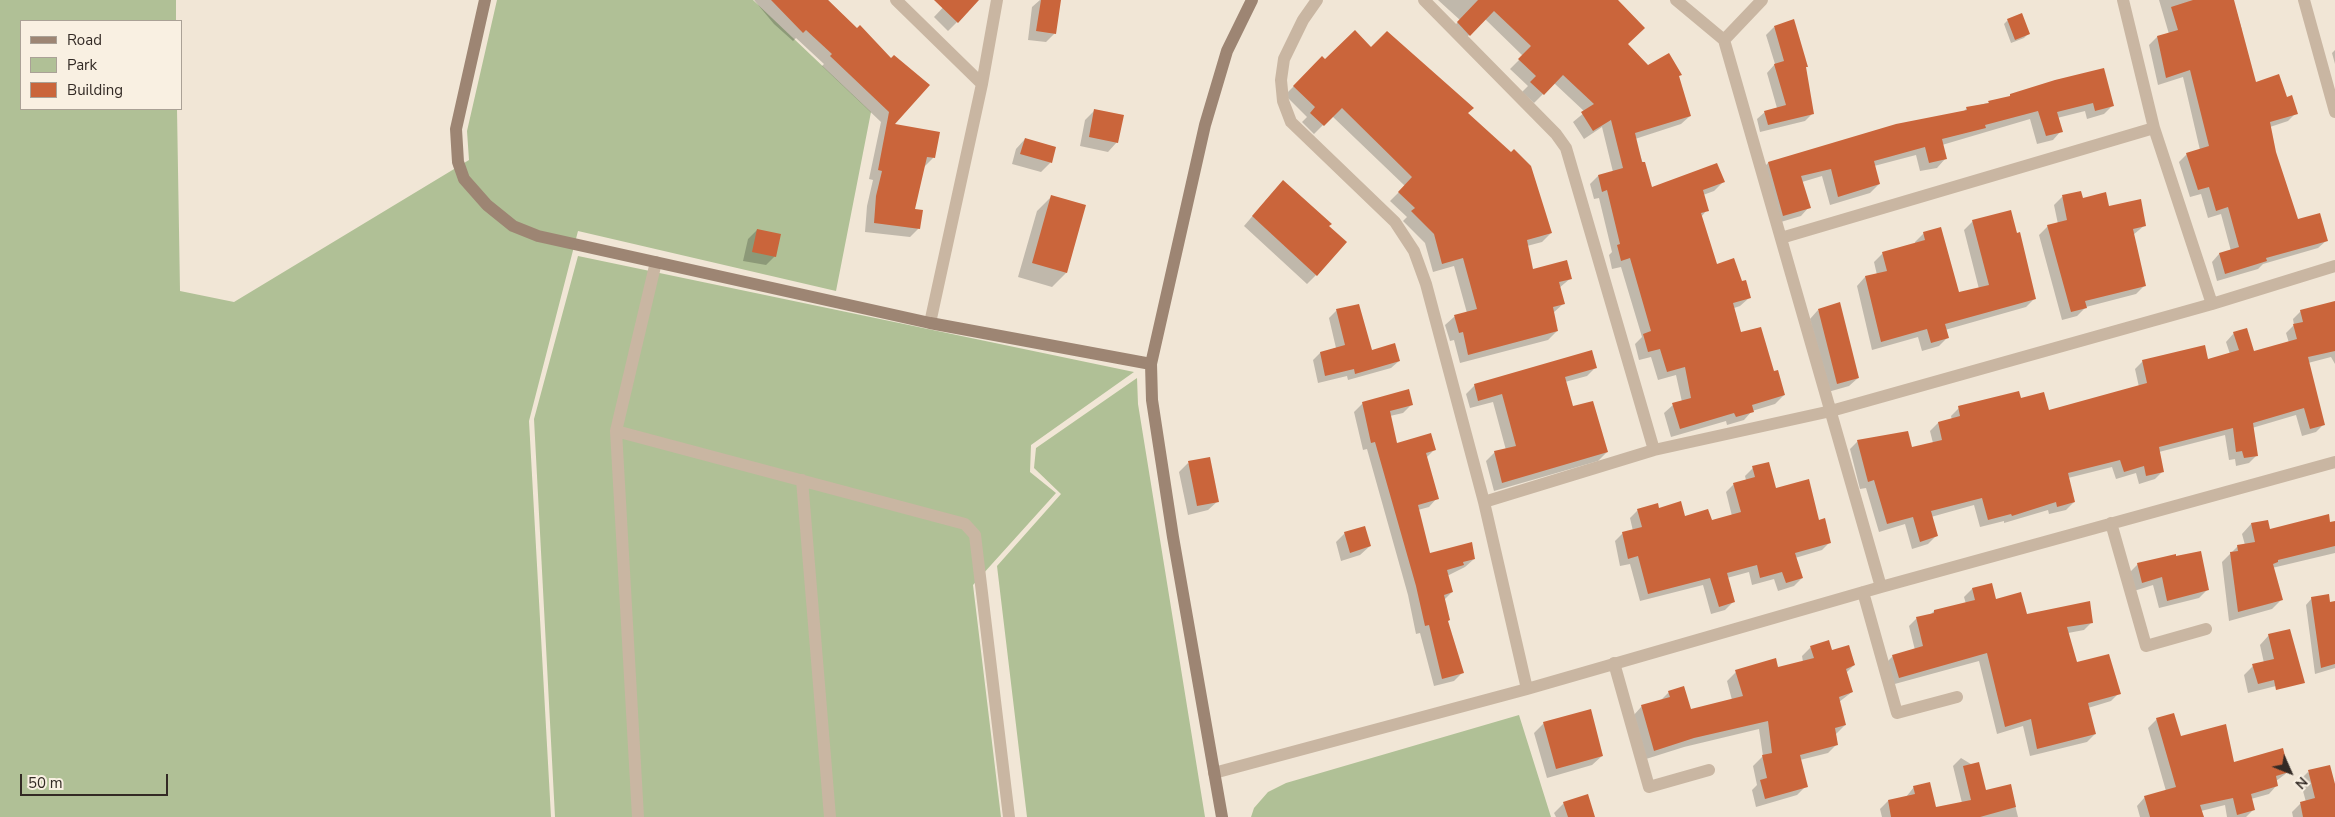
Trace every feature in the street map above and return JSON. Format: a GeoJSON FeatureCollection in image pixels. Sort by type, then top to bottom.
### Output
{"type":"FeatureCollection","features":[{"type":"Feature","properties":{"kind":"street"},"geometry":{"type":"LineString","coordinates":[[485,0],[456,129],[458,162],[464,179],[487,205],[513,226],[538,236],[930,323],[1151,364]]}},
{"type":"Feature","properties":{"kind":"street"},"geometry":{"type":"LineString","coordinates":[[896,0],[982,84]]}},
{"type":"Feature","properties":{"kind":"street"},"geometry":{"type":"LineString","coordinates":[[930,323],[982,84],[997,0]]}},
{"type":"Feature","properties":{"kind":"street"},"geometry":{"type":"LineString","coordinates":[[1222,817],[1170,517],[1152,400],[1151,364],[1205,125],[1227,51],[1252,0]]}},
{"type":"Feature","properties":{"kind":"street"},"geometry":{"type":"LineString","coordinates":[[1317,0],[1303,20],[1284,59],[1281,80],[1283,101],[1291,122],[1395,222],[1414,251],[1426,284],[1484,502],[1527,688]]}},
{"type":"Feature","properties":{"kind":"street"},"geometry":{"type":"LineString","coordinates":[[1424,0],[1556,134],[1566,148],[1654,450]]}},
{"type":"Feature","properties":{"kind":"street"},"geometry":{"type":"LineString","coordinates":[[1676,0],[1724,40],[1881,587]]}},
{"type":"Feature","properties":{"kind":"street"},"geometry":{"type":"LineString","coordinates":[[1724,40],[1762,0]]}},
{"type":"Feature","properties":{"kind":"street"},"geometry":{"type":"LineString","coordinates":[[2123,0],[2154,128],[2212,304]]}},
{"type":"Feature","properties":{"kind":"street"},"geometry":{"type":"LineString","coordinates":[[2304,0],[2335,112]]}},
{"type":"Feature","properties":{"kind":"street"},"geometry":{"type":"LineString","coordinates":[[1781,238],[2154,128]]}},
{"type":"Feature","properties":{"kind":"street"},"geometry":{"type":"LineString","coordinates":[[638,817],[616,430],[656,262]]}},
{"type":"Feature","properties":{"kind":"street"},"geometry":{"type":"LineString","coordinates":[[1484,502],[1654,450],[1831,411],[2212,304],[2335,266]]}},
{"type":"Feature","properties":{"kind":"street"},"geometry":{"type":"LineString","coordinates":[[616,430],[965,524],[975,535],[1009,817]]}},
{"type":"Feature","properties":{"kind":"street"},"geometry":{"type":"LineString","coordinates":[[1214,773],[1527,688],[1862,592],[2335,462]]}},
{"type":"Feature","properties":{"kind":"street"},"geometry":{"type":"LineString","coordinates":[[802,480],[830,817]]}},
{"type":"Feature","properties":{"kind":"street"},"geometry":{"type":"LineString","coordinates":[[2111,524],[2146,646],[2206,629]]}},
{"type":"Feature","properties":{"kind":"street"},"geometry":{"type":"LineString","coordinates":[[1862,592],[1896,714],[1957,697]]}},
{"type":"Feature","properties":{"kind":"street"},"geometry":{"type":"LineString","coordinates":[[1614,663],[1649,787],[1709,770]]}},
{"type":"Feature","properties":{"kind":"green space"},"geometry":{"type":"Polygon","coordinates":[[[0,0],[176,0],[176,20],[20,20],[20,110],[177,110],[180,291],[234,302],[469,160],[467,131],[497,0],[753,0],[871,112],[836,291],[578,231],[529,421],[551,817],[0,817],[0,0]]]}},
{"type":"Feature","properties":{"kind":"green space"},"geometry":{"type":"Polygon","coordinates":[[[578,256],[1134,372],[1031,445],[1030,472],[1056,493],[973,585],[1001,817],[555,817],[534,419],[578,256]]]}},
{"type":"Feature","properties":{"kind":"green space"},"geometry":{"type":"Polygon","coordinates":[[[1137,378],[1138,404],[1205,817],[1027,817],[997,566],[1061,494],[1034,468],[1036,448],[1137,378]]]}},
{"type":"Feature","properties":{"kind":"green space"},"geometry":{"type":"Polygon","coordinates":[[[1519,715],[1551,817],[1251,817],[1254,808],[1268,792],[1286,783],[1519,715]]]}},
{"type":"Feature","properties":{"kind":"building"},"geometry":{"type":"Polygon","coordinates":[[[771,0],[828,0],[857,28],[860,25],[891,58],[894,55],[930,85],[895,124],[940,132],[935,158],[927,157],[915,209],[923,210],[920,229],[874,223],[876,196],[882,171],[878,170],[889,112],[830,56],[832,54],[806,30],[803,33],[771,0]]]}},
{"type":"Feature","properties":{"kind":"building"},"geometry":{"type":"Polygon","coordinates":[[[934,0],[979,0],[958,23],[934,0]]]}},
{"type":"Feature","properties":{"kind":"building"},"geometry":{"type":"Polygon","coordinates":[[[1041,0],[1061,0],[1056,34],[1036,31],[1041,0]]]}},
{"type":"Feature","properties":{"kind":"building"},"geometry":{"type":"Polygon","coordinates":[[[1478,0],[1618,0],[1645,28],[1628,44],[1648,65],[1669,53],[1682,75],[1679,76],[1691,116],[1635,133],[1642,162],[1645,162],[1652,187],[1717,163],[1725,182],[1703,190],[1709,211],[1701,213],[1717,264],[1734,258],[1742,281],[1746,280],[1751,298],[1733,303],[1741,332],[1761,327],[1774,371],[1778,370],[1785,395],[1752,405],[1754,412],[1736,417],[1734,413],[1680,429],[1672,403],[1691,398],[1685,367],[1667,372],[1660,349],[1648,352],[1643,334],[1651,331],[1630,258],[1621,261],[1617,245],[1620,244],[1607,190],[1602,192],[1598,175],[1623,168],[1611,120],[1593,131],[1581,112],[1594,104],[1563,75],[1544,95],[1530,82],[1536,76],[1518,59],[1531,46],[1494,11],[1470,36],[1457,22],[1478,0]]]}},
{"type":"Feature","properties":{"kind":"building"},"geometry":{"type":"Polygon","coordinates":[[[2193,0],[2234,0],[2256,82],[2279,74],[2287,97],[2292,95],[2298,114],[2270,122],[2276,152],[2298,219],[2320,213],[2328,241],[2266,258],[2267,261],[2225,274],[2219,253],[2239,247],[2228,207],[2216,211],[2209,187],[2198,190],[2186,153],[2209,146],[2190,70],[2166,78],[2157,36],[2178,30],[2171,7],[2193,0]]]}},
{"type":"Feature","properties":{"kind":"building"},"geometry":{"type":"Polygon","coordinates":[[[2022,13],[2030,34],[2015,40],[2007,19],[2022,13]]]}},
{"type":"Feature","properties":{"kind":"building"},"geometry":{"type":"Polygon","coordinates":[[[1794,19],[1808,67],[1806,67],[1814,114],[1768,125],[1764,111],[1786,105],[1774,64],[1784,61],[1774,26],[1794,19]]]}},
{"type":"Feature","properties":{"kind":"building"},"geometry":{"type":"Polygon","coordinates":[[[1355,30],[1371,47],[1387,31],[1474,108],[1468,113],[1511,152],[1514,149],[1531,166],[1552,233],[1527,240],[1533,269],[1567,260],[1572,279],[1559,282],[1565,304],[1553,307],[1558,331],[1468,355],[1463,332],[1459,333],[1454,315],[1477,309],[1463,258],[1442,264],[1434,234],[1411,211],[1415,208],[1398,192],[1412,177],[1342,108],[1324,126],[1310,113],[1315,107],[1293,86],[1322,56],[1325,59],[1355,30]]]}},
{"type":"Feature","properties":{"kind":"building"},"geometry":{"type":"Polygon","coordinates":[[[2104,68],[2114,106],[2095,111],[2093,103],[2057,112],[2063,132],[2046,136],[2038,111],[1985,125],[1986,128],[1942,139],[1947,159],[1929,163],[1925,147],[1874,161],[1880,184],[1838,197],[1831,169],[1801,176],[1811,208],[1783,216],[1768,162],[1896,124],[1967,110],[1966,107],[1989,103],[1988,101],[2010,96],[2010,94],[2055,80],[2104,68]]]}},
{"type":"Feature","properties":{"kind":"building"},"geometry":{"type":"Polygon","coordinates":[[[1094,109],[1124,115],[1118,143],[1089,137],[1094,109]]]}},
{"type":"Feature","properties":{"kind":"building"},"geometry":{"type":"Polygon","coordinates":[[[1025,138],[1056,147],[1052,163],[1020,154],[1025,138]]]}},
{"type":"Feature","properties":{"kind":"building"},"geometry":{"type":"Polygon","coordinates":[[[1283,180],[1332,224],[1329,226],[1347,242],[1317,276],[1252,216],[1283,180]]]}},
{"type":"Feature","properties":{"kind":"building"},"geometry":{"type":"Polygon","coordinates":[[[2081,191],[2083,198],[2106,192],[2109,206],[2141,199],[2146,226],[2133,229],[2146,286],[2085,301],[2087,308],[2071,312],[2047,225],[2067,220],[2062,195],[2081,191]]]}},
{"type":"Feature","properties":{"kind":"building"},"geometry":{"type":"Polygon","coordinates":[[[1051,195],[1086,205],[1067,273],[1032,263],[1051,195]]]}},
{"type":"Feature","properties":{"kind":"building"},"geometry":{"type":"Polygon","coordinates":[[[2011,210],[2017,233],[2020,232],[2036,299],[1945,324],[1949,338],[1931,343],[1927,329],[1881,342],[1865,276],[1887,271],[1882,252],[1925,240],[1923,232],[1941,227],[1959,292],[1989,285],[1972,220],[2011,210]]]}},
{"type":"Feature","properties":{"kind":"building"},"geometry":{"type":"Polygon","coordinates":[[[757,229],[781,234],[776,257],[752,252],[757,229]]]}},
{"type":"Feature","properties":{"kind":"building"},"geometry":{"type":"Polygon","coordinates":[[[2335,301],[2335,351],[2308,357],[2325,425],[2310,429],[2304,408],[2253,423],[2258,456],[2244,458],[2242,451],[2236,452],[2233,428],[2159,447],[2164,472],[2146,476],[2144,466],[2124,472],[2120,460],[2068,473],[2075,502],[2057,507],[2056,502],[2012,516],[2011,514],[1988,520],[1982,498],[1931,511],[1938,536],[1920,542],[1913,517],[1887,524],[1874,480],[1868,482],[1857,440],[1908,431],[1912,447],[1942,440],[1938,422],[1960,416],[1958,406],[2019,391],[2021,398],[2044,392],[2049,410],[2147,383],[2142,360],[2205,345],[2208,359],[2239,350],[2233,332],[2247,328],[2254,351],[2297,339],[2293,324],[2303,322],[2300,310],[2335,301]]]}},
{"type":"Feature","properties":{"kind":"building"},"geometry":{"type":"Polygon","coordinates":[[[1840,302],[1859,378],[1837,384],[1818,309],[1840,302]]]}},
{"type":"Feature","properties":{"kind":"building"},"geometry":{"type":"Polygon","coordinates":[[[1359,304],[1372,350],[1395,343],[1400,361],[1355,374],[1354,369],[1325,376],[1320,352],[1345,345],[1336,309],[1359,304]]]}},
{"type":"Feature","properties":{"kind":"building"},"geometry":{"type":"Polygon","coordinates":[[[1592,350],[1597,368],[1565,377],[1573,406],[1593,401],[1608,452],[1502,483],[1494,451],[1516,446],[1502,394],[1478,401],[1474,384],[1592,350]]]}},
{"type":"Feature","properties":{"kind":"building"},"geometry":{"type":"Polygon","coordinates":[[[1409,389],[1413,405],[1390,411],[1397,443],[1431,433],[1436,450],[1426,453],[1439,499],[1418,505],[1430,553],[1472,542],[1475,559],[1463,562],[1464,565],[1447,570],[1453,592],[1444,595],[1450,620],[1448,621],[1464,673],[1442,679],[1429,625],[1425,626],[1416,586],[1375,442],[1371,443],[1362,402],[1409,389]]]}},
{"type":"Feature","properties":{"kind":"building"},"geometry":{"type":"Polygon","coordinates":[[[1210,457],[1219,502],[1197,506],[1188,461],[1210,457]]]}},
{"type":"Feature","properties":{"kind":"building"},"geometry":{"type":"Polygon","coordinates":[[[1769,462],[1776,488],[1809,479],[1819,520],[1825,518],[1831,543],[1795,553],[1803,578],[1786,583],[1782,572],[1760,578],[1757,565],[1727,573],[1735,602],[1719,607],[1710,578],[1648,594],[1638,556],[1628,559],[1622,532],[1642,527],[1637,509],[1658,503],[1659,508],[1681,501],[1685,516],[1708,509],[1712,520],[1741,512],[1733,483],[1755,477],[1752,466],[1769,462]]]}},
{"type":"Feature","properties":{"kind":"building"},"geometry":{"type":"Polygon","coordinates":[[[2329,514],[2330,522],[2335,521],[2335,546],[2278,560],[2278,562],[2273,564],[2283,600],[2238,612],[2230,552],[2238,551],[2237,545],[2255,542],[2251,523],[2268,520],[2270,529],[2329,514]]]}},
{"type":"Feature","properties":{"kind":"building"},"geometry":{"type":"Polygon","coordinates":[[[1365,526],[1371,546],[1350,553],[1344,532],[1365,526]]]}},
{"type":"Feature","properties":{"kind":"building"},"geometry":{"type":"Polygon","coordinates":[[[2201,551],[2209,590],[2167,601],[2162,577],[2142,583],[2137,563],[2176,554],[2176,556],[2201,551]]]}},
{"type":"Feature","properties":{"kind":"building"},"geometry":{"type":"Polygon","coordinates":[[[1992,583],[1996,599],[2021,592],[2027,614],[2090,601],[2093,623],[2067,627],[2077,662],[2109,654],[2121,694],[2088,703],[2096,734],[2037,749],[2031,719],[2005,727],[1987,653],[1899,678],[1892,655],[1923,646],[1916,617],[1934,613],[1934,610],[1975,600],[1972,588],[1992,583]]]}},
{"type":"Feature","properties":{"kind":"building"},"geometry":{"type":"Polygon","coordinates":[[[2329,594],[2330,602],[2335,601],[2335,664],[2321,668],[2311,597],[2329,594]]]}},
{"type":"Feature","properties":{"kind":"building"},"geometry":{"type":"Polygon","coordinates":[[[2290,629],[2305,683],[2276,690],[2274,680],[2258,684],[2252,664],[2274,659],[2268,634],[2290,629]]]}},
{"type":"Feature","properties":{"kind":"building"},"geometry":{"type":"Polygon","coordinates":[[[1829,640],[1832,650],[1849,645],[1855,665],[1846,669],[1853,692],[1839,697],[1846,725],[1835,728],[1838,745],[1800,755],[1808,787],[1765,799],[1760,780],[1767,778],[1762,755],[1772,753],[1768,721],[1694,738],[1654,751],[1641,705],[1670,697],[1668,691],[1684,686],[1691,709],[1743,696],[1735,670],[1776,658],[1778,667],[1814,658],[1810,646],[1829,640]]]}},
{"type":"Feature","properties":{"kind":"building"},"geometry":{"type":"Polygon","coordinates":[[[1591,709],[1603,756],[1556,769],[1543,722],[1591,709]]]}},
{"type":"Feature","properties":{"kind":"building"},"geometry":{"type":"Polygon","coordinates":[[[2174,713],[2181,736],[2226,724],[2234,762],[2283,748],[2289,772],[2276,776],[2278,786],[2251,794],[2255,810],[2237,815],[2233,798],[2200,805],[2204,817],[2150,817],[2144,796],[2176,787],[2156,718],[2174,713]]]}},
{"type":"Feature","properties":{"kind":"building"},"geometry":{"type":"Polygon","coordinates":[[[1979,762],[1986,790],[2011,784],[2016,807],[1980,817],[1891,817],[1888,800],[1915,794],[1913,786],[1930,782],[1936,807],[1971,800],[1963,766],[1979,762]]]}},
{"type":"Feature","properties":{"kind":"building"},"geometry":{"type":"Polygon","coordinates":[[[2330,765],[2335,784],[2335,817],[2303,817],[2300,802],[2315,798],[2308,770],[2330,765]]]}},
{"type":"Feature","properties":{"kind":"building"},"geometry":{"type":"Polygon","coordinates":[[[1588,794],[1595,817],[1568,817],[1563,802],[1588,794]]]}}]}
